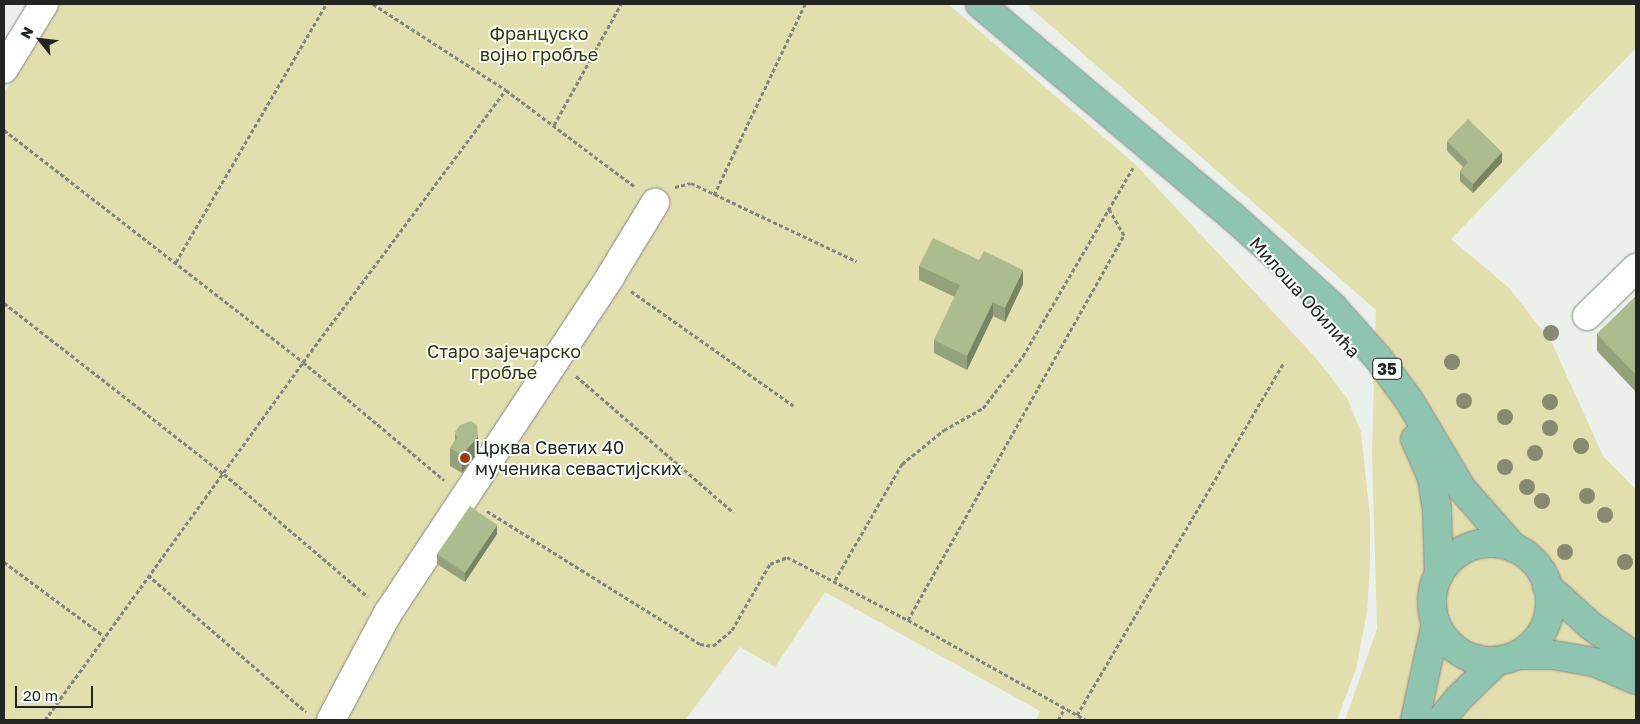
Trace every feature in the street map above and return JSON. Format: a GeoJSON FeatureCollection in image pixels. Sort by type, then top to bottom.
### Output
{"type":"FeatureCollection","features":[{"type":"Feature","properties":{"kind":"main road","name":"Милоша Обилића"},"geometry":{"type":"LineString","coordinates":[[980,4],[1231,215],[1334,307],[1378,358],[1409,400],[1462,489],[1514,548]]}},
{"type":"Feature","properties":{"kind":"main road","name":"Милоша Обилића"},"geometry":{"type":"LineString","coordinates":[[1231,215],[1345,338],[1389,396],[1415,439],[1432,478],[1440,538],[1439,575]]}},
{"type":"Feature","properties":{"kind":"main road","name":"35"},"geometry":{"type":"LineString","coordinates":[[1441,720],[1458,699],[1507,658],[1531,646],[1545,626],[1550,602],[1548,586],[1537,565],[1514,548],[1496,544],[1469,548],[1452,559],[1439,575],[1432,603],[1436,623],[1446,640],[1460,653],[1478,660],[1507,658]]}},
{"type":"Feature","properties":{"kind":"main road"},"geometry":{"type":"LineString","coordinates":[[1548,586],[1591,626],[1636,657]]}},
{"type":"Feature","properties":{"kind":"main road","name":"35"},"geometry":{"type":"LineString","coordinates":[[1415,720],[1436,623]]}},
{"type":"Feature","properties":{"kind":"main road"},"geometry":{"type":"LineString","coordinates":[[1507,658],[1553,655],[1594,662],[1636,680]]}},
{"type":"Feature","properties":{"kind":"street"},"geometry":{"type":"LineString","coordinates":[[4,69],[44,4]]}},
{"type":"Feature","properties":{"kind":"street"},"geometry":{"type":"LineString","coordinates":[[320,717],[555,357],[610,277],[655,203]]}},
{"type":"Feature","properties":{"kind":"street"},"geometry":{"type":"LineString","coordinates":[[1587,316],[1636,268]]}},
{"type":"Feature","properties":{"kind":"path"},"geometry":{"type":"LineString","coordinates":[[176,262],[326,4]]}},
{"type":"Feature","properties":{"kind":"path"},"geometry":{"type":"LineString","coordinates":[[373,4],[506,90],[655,203],[682,184],[691,184],[856,261]]}},
{"type":"Feature","properties":{"kind":"path"},"geometry":{"type":"LineString","coordinates":[[554,125],[622,4]]}},
{"type":"Feature","properties":{"kind":"path"},"geometry":{"type":"LineString","coordinates":[[714,195],[805,4]]}},
{"type":"Feature","properties":{"kind":"path"},"geometry":{"type":"LineString","coordinates":[[45,720],[148,574],[224,474],[303,362],[506,90]]}},
{"type":"Feature","properties":{"kind":"path"},"geometry":{"type":"LineString","coordinates":[[4,130],[303,362],[464,497],[700,644],[713,646],[732,630],[770,564],[787,557],[835,580],[1086,720]]}},
{"type":"Feature","properties":{"kind":"path"},"geometry":{"type":"LineString","coordinates":[[835,580],[902,464],[938,435],[983,408],[1023,356],[1148,145]]}},
{"type":"Feature","properties":{"kind":"path"},"geometry":{"type":"LineString","coordinates":[[908,620],[1124,235],[1109,209]]}},
{"type":"Feature","properties":{"kind":"path"},"geometry":{"type":"LineString","coordinates":[[610,277],[794,406]]}},
{"type":"Feature","properties":{"kind":"path"},"geometry":{"type":"LineString","coordinates":[[4,303],[224,474],[388,613]]}},
{"type":"Feature","properties":{"kind":"path"},"geometry":{"type":"LineString","coordinates":[[555,357],[733,512]]}},
{"type":"Feature","properties":{"kind":"path"},"geometry":{"type":"LineString","coordinates":[[1077,715],[1284,362]]}},
{"type":"Feature","properties":{"kind":"path"},"geometry":{"type":"LineString","coordinates":[[4,562],[104,636]]}},
{"type":"Feature","properties":{"kind":"path"},"geometry":{"type":"LineString","coordinates":[[148,574],[320,717]]}},
{"type":"Feature","properties":{"kind":"path"},"geometry":{"type":"LineString","coordinates":[[1058,720],[1065,708]]}},
{"type":"Feature","properties":{"kind":"green space","name":"Старо зајечарско гробље"},"geometry":{"type":"Polygon","coordinates":[[[60,4],[948,4],[1135,164],[1315,357],[1347,398],[1361,432],[1370,517],[1370,565],[1367,612],[1356,669],[1337,720],[1036,720],[1040,711],[825,592],[775,667],[740,647],[685,720],[4,720],[4,93],[60,4]]]}},
{"type":"Feature","properties":{"kind":"green space"},"geometry":{"type":"Polygon","coordinates":[[[1026,4],[1636,4],[1636,48],[1451,239],[1509,288],[1552,343],[1603,456],[1636,490],[1636,720],[1345,720],[1377,629],[1372,453],[1376,310],[1026,4]]]}},
{"type":"Feature","properties":{"kind":"building"},"geometry":{"type":"Polygon","coordinates":[[[1468,119],[1502,152],[1473,184],[1460,171],[1468,162],[1447,141],[1468,119]]]}},
{"type":"Feature","properties":{"kind":"building"},"geometry":{"type":"Polygon","coordinates":[[[933,238],[979,260],[984,251],[1023,270],[1005,308],[993,302],[967,356],[934,340],[960,285],[919,266],[933,238]]]}},
{"type":"Feature","properties":{"kind":"building"},"geometry":{"type":"Polygon","coordinates":[[[1636,296],[1636,375],[1597,334],[1636,296]]]}},
{"type":"Feature","properties":{"kind":"building"},"geometry":{"type":"Polygon","coordinates":[[[471,421],[477,425],[478,436],[462,455],[450,448],[457,438],[455,432],[460,425],[471,421]]]}},
{"type":"Feature","properties":{"kind":"building"},"geometry":{"type":"Polygon","coordinates":[[[470,506],[497,525],[465,573],[437,554],[470,506]]]}},
{"type":"Feature","properties":{"kind":"place","name":"Црква Светих 40 мученика севастијских"},"geometry":{"type":"Point","coordinates":[465,458]}},
{"type":"Feature","properties":{"kind":"park label","name":"Француско војно гробље"},"geometry":{"type":"Point","coordinates":[539,44]}}]}
